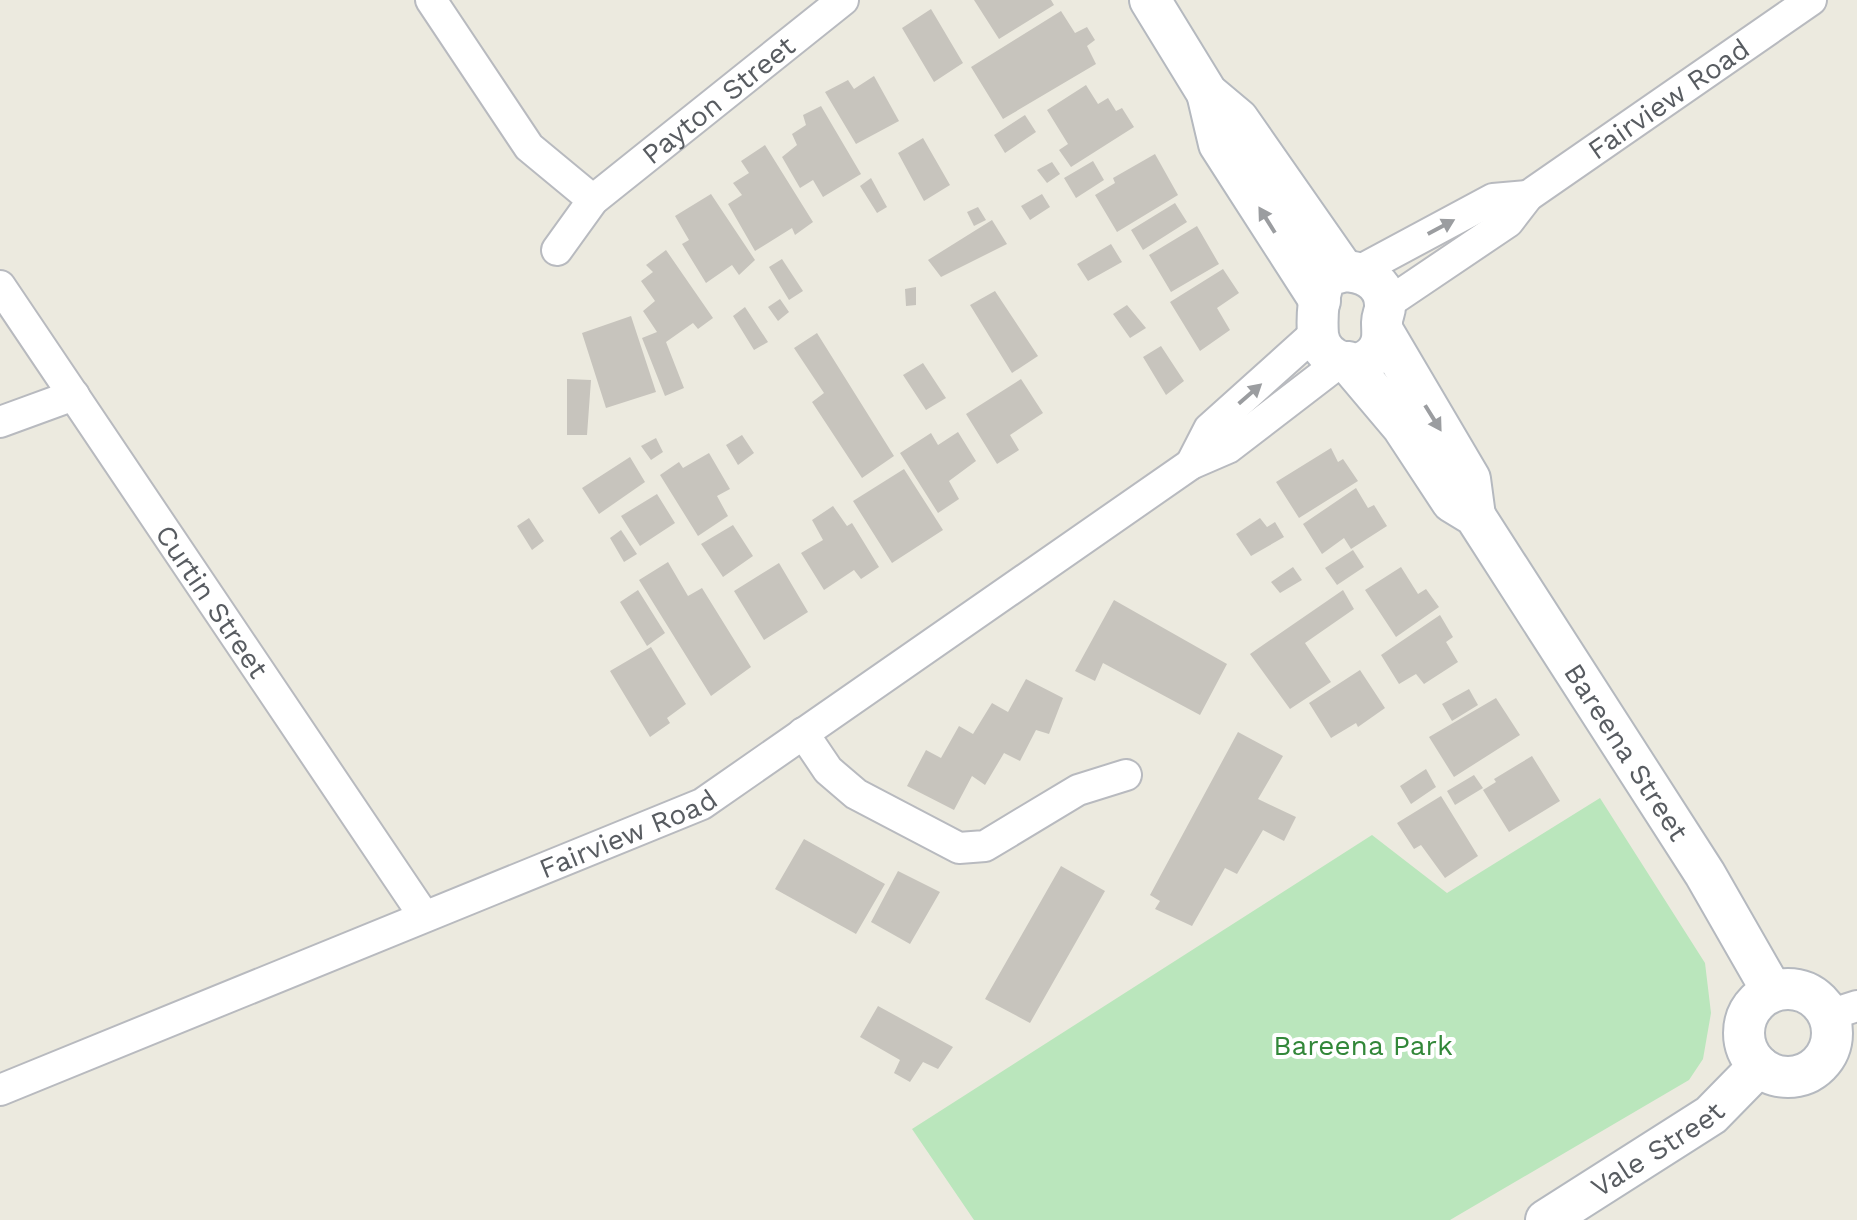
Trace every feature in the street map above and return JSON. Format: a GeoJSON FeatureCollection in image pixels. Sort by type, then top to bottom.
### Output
{"type":"FeatureCollection","features":[{"type":"Feature","properties":{"kind":"main road","name":"Bareena Street"},"geometry":{"type":"LineString","coordinates":[[1150,0],[1208,93],[1220,144],[1338,316],[1452,502],[1475,516]]}},
{"type":"Feature","properties":{"kind":"main road","name":"Bareena Street"},"geometry":{"type":"LineString","coordinates":[[1338,316],[1370,277],[1378,286],[1384,319],[1470,479],[1475,516],[1705,874],[1772,991]]}},
{"type":"Feature","properties":{"kind":"main road"},"geometry":{"type":"LineString","coordinates":[[1338,316],[1362,361],[1372,356],[1384,319]]}},
{"type":"Feature","properties":{"kind":"main road"},"geometry":{"type":"LineString","coordinates":[[1799,990],[1843,1011],[1832,1043],[1816,1068],[1802,1075],[1772,1074],[1759,1066],[1744,1040],[1750,1010],[1772,991],[1799,990]]}},
{"type":"Feature","properties":{"kind":"main road","name":"Vale Street"},"geometry":{"type":"LineString","coordinates":[[1546,1220],[1711,1115],[1759,1066]]}},
{"type":"Feature","properties":{"kind":"street"},"geometry":{"type":"LineString","coordinates":[[431,0],[528,147],[593,200]]}},
{"type":"Feature","properties":{"kind":"street","name":"Payton Street"},"geometry":{"type":"LineString","coordinates":[[558,250],[593,200],[843,0]]}},
{"type":"Feature","properties":{"kind":"street","name":"Fairview Road"},"geometry":{"type":"LineString","coordinates":[[1384,319],[1508,222],[1528,196],[1811,0]]}},
{"type":"Feature","properties":{"kind":"street","name":"Fairview Road"},"geometry":{"type":"LineString","coordinates":[[0,1090],[702,804],[1191,464],[1228,448],[1338,316],[1493,199],[1528,196]]}},
{"type":"Feature","properties":{"kind":"street","name":"Curtin Street"},"geometry":{"type":"LineString","coordinates":[[0,286],[424,916]]}},
{"type":"Feature","properties":{"kind":"street"},"geometry":{"type":"LineString","coordinates":[[0,422],[74,395]]}},
{"type":"Feature","properties":{"kind":"street"},"geometry":{"type":"LineString","coordinates":[[803,732],[828,770],[856,794],[958,848],[985,846],[1078,790],[1126,775]]}},
{"type":"Feature","properties":{"kind":"green space","name":"Bareena Park"},"geometry":{"type":"Polygon","coordinates":[[[1600,798],[1705,963],[1711,1013],[1703,1059],[1689,1080],[1450,1220],[974,1220],[912,1129],[1372,835],[1447,893],[1600,798]]]}},
{"type":"Feature","properties":{"kind":"building"},"geometry":{"type":"Polygon","coordinates":[[[974,0],[1051,0],[1054,5],[999,39],[974,0]]]}},
{"type":"Feature","properties":{"kind":"building"},"geometry":{"type":"Polygon","coordinates":[[[931,9],[963,63],[934,82],[902,28],[931,9]]]}},
{"type":"Feature","properties":{"kind":"building"},"geometry":{"type":"Polygon","coordinates":[[[1061,11],[1075,33],[1087,27],[1095,40],[1087,46],[1096,64],[1003,119],[971,67],[1061,11]]]}},
{"type":"Feature","properties":{"kind":"building"},"geometry":{"type":"Polygon","coordinates":[[[874,76],[899,121],[856,144],[825,92],[848,80],[854,89],[874,76]]]}},
{"type":"Feature","properties":{"kind":"building"},"geometry":{"type":"Polygon","coordinates":[[[1086,85],[1098,104],[1108,98],[1116,111],[1122,108],[1134,127],[1071,167],[1059,150],[1068,144],[1047,110],[1086,85]]]}},
{"type":"Feature","properties":{"kind":"building"},"geometry":{"type":"Polygon","coordinates":[[[821,106],[861,174],[823,197],[813,180],[800,188],[782,157],[797,145],[792,134],[806,125],[803,115],[821,106]]]}},
{"type":"Feature","properties":{"kind":"building"},"geometry":{"type":"Polygon","coordinates":[[[1025,115],[1036,132],[1005,153],[994,135],[1025,115]]]}},
{"type":"Feature","properties":{"kind":"building"},"geometry":{"type":"Polygon","coordinates":[[[923,138],[950,185],[924,201],[898,153],[923,138]]]}},
{"type":"Feature","properties":{"kind":"building"},"geometry":{"type":"Polygon","coordinates":[[[765,145],[813,222],[795,235],[792,228],[755,251],[728,204],[742,195],[733,183],[749,173],[741,161],[765,145]]]}},
{"type":"Feature","properties":{"kind":"building"},"geometry":{"type":"Polygon","coordinates":[[[1155,154],[1178,195],[1117,232],[1095,195],[1115,183],[1113,178],[1155,154]]]}},
{"type":"Feature","properties":{"kind":"building"},"geometry":{"type":"Polygon","coordinates":[[[1093,161],[1104,180],[1076,198],[1064,178],[1093,161]]]}},
{"type":"Feature","properties":{"kind":"building"},"geometry":{"type":"Polygon","coordinates":[[[1052,162],[1060,174],[1047,183],[1037,170],[1052,162]]]}},
{"type":"Feature","properties":{"kind":"building"},"geometry":{"type":"Polygon","coordinates":[[[871,178],[887,207],[877,213],[860,186],[871,178]]]}},
{"type":"Feature","properties":{"kind":"building"},"geometry":{"type":"Polygon","coordinates":[[[711,194],[755,260],[739,275],[732,265],[706,283],[682,244],[689,240],[675,216],[711,194]]]}},
{"type":"Feature","properties":{"kind":"building"},"geometry":{"type":"Polygon","coordinates":[[[1042,194],[1050,207],[1030,220],[1021,206],[1042,194]]]}},
{"type":"Feature","properties":{"kind":"building"},"geometry":{"type":"Polygon","coordinates":[[[1175,203],[1187,222],[1143,250],[1131,230],[1175,203]]]}},
{"type":"Feature","properties":{"kind":"building"},"geometry":{"type":"Polygon","coordinates":[[[978,207],[986,220],[974,226],[967,212],[978,207]]]}},
{"type":"Feature","properties":{"kind":"building"},"geometry":{"type":"Polygon","coordinates":[[[992,220],[1007,244],[941,277],[928,260],[992,220]]]}},
{"type":"Feature","properties":{"kind":"building"},"geometry":{"type":"Polygon","coordinates":[[[1197,226],[1219,264],[1171,292],[1149,255],[1197,226]]]}},
{"type":"Feature","properties":{"kind":"building"},"geometry":{"type":"Polygon","coordinates":[[[1111,244],[1122,262],[1088,281],[1077,264],[1111,244]]]}},
{"type":"Feature","properties":{"kind":"building"},"geometry":{"type":"Polygon","coordinates":[[[666,250],[713,318],[698,329],[693,323],[666,342],[684,388],[665,396],[642,338],[657,332],[643,311],[655,301],[641,281],[653,272],[646,265],[666,250]]]}},
{"type":"Feature","properties":{"kind":"building"},"geometry":{"type":"Polygon","coordinates":[[[782,259],[803,291],[789,300],[769,267],[782,259]]]}},
{"type":"Feature","properties":{"kind":"building"},"geometry":{"type":"Polygon","coordinates":[[[1223,269],[1239,293],[1217,308],[1230,330],[1200,351],[1170,302],[1223,269]]]}},
{"type":"Feature","properties":{"kind":"building"},"geometry":{"type":"Polygon","coordinates":[[[916,287],[916,305],[906,306],[905,289],[916,287]]]}},
{"type":"Feature","properties":{"kind":"building"},"geometry":{"type":"Polygon","coordinates":[[[995,291],[1038,356],[1012,373],[970,305],[995,291]]]}},
{"type":"Feature","properties":{"kind":"building"},"geometry":{"type":"Polygon","coordinates":[[[780,299],[789,312],[778,321],[768,307],[780,299]]]}},
{"type":"Feature","properties":{"kind":"building"},"geometry":{"type":"Polygon","coordinates":[[[1127,305],[1146,328],[1130,338],[1113,314],[1127,305]]]}},
{"type":"Feature","properties":{"kind":"building"},"geometry":{"type":"Polygon","coordinates":[[[745,307],[768,342],[754,350],[733,316],[745,307]]]}},
{"type":"Feature","properties":{"kind":"building"},"geometry":{"type":"Polygon","coordinates":[[[631,316],[656,392],[606,408],[582,333],[631,316]]]}},
{"type":"Feature","properties":{"kind":"building"},"geometry":{"type":"Polygon","coordinates":[[[817,333],[894,456],[862,478],[812,402],[824,393],[794,348],[817,333]]]}},
{"type":"Feature","properties":{"kind":"building"},"geometry":{"type":"Polygon","coordinates":[[[1161,346],[1184,381],[1166,395],[1143,357],[1161,346]]]}},
{"type":"Feature","properties":{"kind":"building"},"geometry":{"type":"Polygon","coordinates":[[[923,363],[946,398],[926,410],[903,375],[923,363]]]}},
{"type":"Feature","properties":{"kind":"building"},"geometry":{"type":"Polygon","coordinates":[[[567,379],[591,380],[587,435],[567,435],[567,379]]]}},
{"type":"Feature","properties":{"kind":"building"},"geometry":{"type":"Polygon","coordinates":[[[1021,379],[1043,413],[1010,435],[1019,450],[997,464],[966,414],[1021,379]]]}},
{"type":"Feature","properties":{"kind":"building"},"geometry":{"type":"Polygon","coordinates":[[[958,432],[976,461],[949,481],[959,499],[938,513],[900,453],[931,433],[938,445],[958,432]]]}},
{"type":"Feature","properties":{"kind":"building"},"geometry":{"type":"Polygon","coordinates":[[[742,435],[754,453],[738,465],[726,445],[742,435]]]}},
{"type":"Feature","properties":{"kind":"building"},"geometry":{"type":"Polygon","coordinates":[[[656,438],[663,452],[651,460],[641,446],[656,438]]]}},
{"type":"Feature","properties":{"kind":"building"},"geometry":{"type":"Polygon","coordinates":[[[1331,448],[1338,462],[1343,459],[1358,481],[1299,518],[1276,482],[1331,448]]]}},
{"type":"Feature","properties":{"kind":"building"},"geometry":{"type":"Polygon","coordinates":[[[709,453],[730,489],[717,496],[728,516],[698,536],[660,475],[679,462],[683,468],[709,453]]]}},
{"type":"Feature","properties":{"kind":"building"},"geometry":{"type":"Polygon","coordinates":[[[630,457],[645,482],[599,514],[582,488],[630,457]]]}},
{"type":"Feature","properties":{"kind":"building"},"geometry":{"type":"Polygon","coordinates":[[[904,469],[943,530],[892,563],[853,501],[904,469]]]}},
{"type":"Feature","properties":{"kind":"building"},"geometry":{"type":"Polygon","coordinates":[[[1356,488],[1368,508],[1374,505],[1387,526],[1351,549],[1344,538],[1322,554],[1303,524],[1356,488]]]}},
{"type":"Feature","properties":{"kind":"building"},"geometry":{"type":"Polygon","coordinates":[[[657,494],[675,523],[640,546],[621,516],[657,494]]]}},
{"type":"Feature","properties":{"kind":"building"},"geometry":{"type":"Polygon","coordinates":[[[833,506],[847,526],[852,523],[879,567],[861,579],[854,570],[824,590],[801,553],[823,540],[812,520],[833,506]]]}},
{"type":"Feature","properties":{"kind":"building"},"geometry":{"type":"Polygon","coordinates":[[[529,518],[544,541],[532,550],[517,526],[529,518]]]}},
{"type":"Feature","properties":{"kind":"building"},"geometry":{"type":"Polygon","coordinates":[[[1260,518],[1267,527],[1275,522],[1284,537],[1251,556],[1236,534],[1260,518]]]}},
{"type":"Feature","properties":{"kind":"building"},"geometry":{"type":"Polygon","coordinates":[[[733,525],[753,556],[723,577],[701,544],[733,525]]]}},
{"type":"Feature","properties":{"kind":"building"},"geometry":{"type":"Polygon","coordinates":[[[621,530],[637,554],[624,562],[610,538],[621,530]]]}},
{"type":"Feature","properties":{"kind":"building"},"geometry":{"type":"Polygon","coordinates":[[[1353,550],[1364,567],[1337,585],[1325,568],[1353,550]]]}},
{"type":"Feature","properties":{"kind":"building"},"geometry":{"type":"Polygon","coordinates":[[[668,562],[688,596],[702,588],[751,667],[711,696],[639,580],[668,562]]]}},
{"type":"Feature","properties":{"kind":"building"},"geometry":{"type":"Polygon","coordinates":[[[779,563],[808,612],[764,640],[734,591],[779,563]]]}},
{"type":"Feature","properties":{"kind":"building"},"geometry":{"type":"Polygon","coordinates":[[[1293,567],[1302,580],[1280,593],[1271,582],[1293,567]]]}},
{"type":"Feature","properties":{"kind":"building"},"geometry":{"type":"Polygon","coordinates":[[[1401,567],[1418,594],[1426,589],[1439,607],[1396,637],[1365,590],[1401,567]]]}},
{"type":"Feature","properties":{"kind":"building"},"geometry":{"type":"Polygon","coordinates":[[[638,590],[665,633],[647,646],[620,602],[638,590]]]}},
{"type":"Feature","properties":{"kind":"building"},"geometry":{"type":"Polygon","coordinates":[[[1343,590],[1354,609],[1305,643],[1331,682],[1290,709],[1250,654],[1343,590]]]}},
{"type":"Feature","properties":{"kind":"building"},"geometry":{"type":"Polygon","coordinates":[[[1114,600],[1227,664],[1200,715],[1103,663],[1095,681],[1075,671],[1114,600]]]}},
{"type":"Feature","properties":{"kind":"building"},"geometry":{"type":"Polygon","coordinates":[[[1440,615],[1453,637],[1446,642],[1458,662],[1424,684],[1416,674],[1399,684],[1381,655],[1440,615]]]}},
{"type":"Feature","properties":{"kind":"building"},"geometry":{"type":"Polygon","coordinates":[[[651,647],[686,704],[667,718],[670,723],[650,737],[610,671],[651,647]]]}},
{"type":"Feature","properties":{"kind":"building"},"geometry":{"type":"Polygon","coordinates":[[[1360,670],[1385,708],[1358,727],[1356,723],[1331,738],[1309,703],[1360,670]]]}},
{"type":"Feature","properties":{"kind":"building"},"geometry":{"type":"Polygon","coordinates":[[[1026,679],[1063,698],[1049,734],[1036,730],[1020,761],[1004,753],[985,785],[972,776],[954,810],[907,786],[926,750],[941,758],[959,726],[973,734],[992,703],[1008,712],[1026,679]]]}},
{"type":"Feature","properties":{"kind":"building"},"geometry":{"type":"Polygon","coordinates":[[[1469,689],[1478,705],[1452,721],[1442,704],[1469,689]]]}},
{"type":"Feature","properties":{"kind":"building"},"geometry":{"type":"Polygon","coordinates":[[[1496,698],[1520,735],[1454,777],[1429,737],[1496,698]]]}},
{"type":"Feature","properties":{"kind":"building"},"geometry":{"type":"Polygon","coordinates":[[[1238,732],[1283,756],[1258,799],[1296,817],[1284,841],[1263,830],[1237,874],[1225,868],[1192,926],[1155,909],[1160,901],[1150,895],[1238,732]]]}},
{"type":"Feature","properties":{"kind":"building"},"geometry":{"type":"Polygon","coordinates":[[[1532,756],[1560,801],[1509,832],[1483,790],[1532,756]]]}},
{"type":"Feature","properties":{"kind":"building"},"geometry":{"type":"Polygon","coordinates":[[[1426,769],[1436,787],[1411,804],[1400,786],[1426,769]]]}},
{"type":"Feature","properties":{"kind":"building"},"geometry":{"type":"Polygon","coordinates":[[[1474,775],[1483,788],[1455,805],[1447,791],[1474,775]]]}},
{"type":"Feature","properties":{"kind":"building"},"geometry":{"type":"Polygon","coordinates":[[[1441,796],[1478,856],[1445,878],[1421,845],[1414,849],[1397,823],[1441,796]]]}},
{"type":"Feature","properties":{"kind":"building"},"geometry":{"type":"Polygon","coordinates":[[[804,839],[885,884],[856,934],[775,889],[804,839]]]}},
{"type":"Feature","properties":{"kind":"building"},"geometry":{"type":"Polygon","coordinates":[[[1061,866],[1105,891],[1030,1023],[985,999],[1061,866]]]}},
{"type":"Feature","properties":{"kind":"building"},"geometry":{"type":"Polygon","coordinates":[[[898,871],[940,892],[910,944],[871,922],[898,871]]]}},
{"type":"Feature","properties":{"kind":"building"},"geometry":{"type":"Polygon","coordinates":[[[878,1006],[953,1047],[938,1069],[923,1062],[910,1082],[894,1073],[900,1060],[860,1037],[878,1006]]]}}]}
